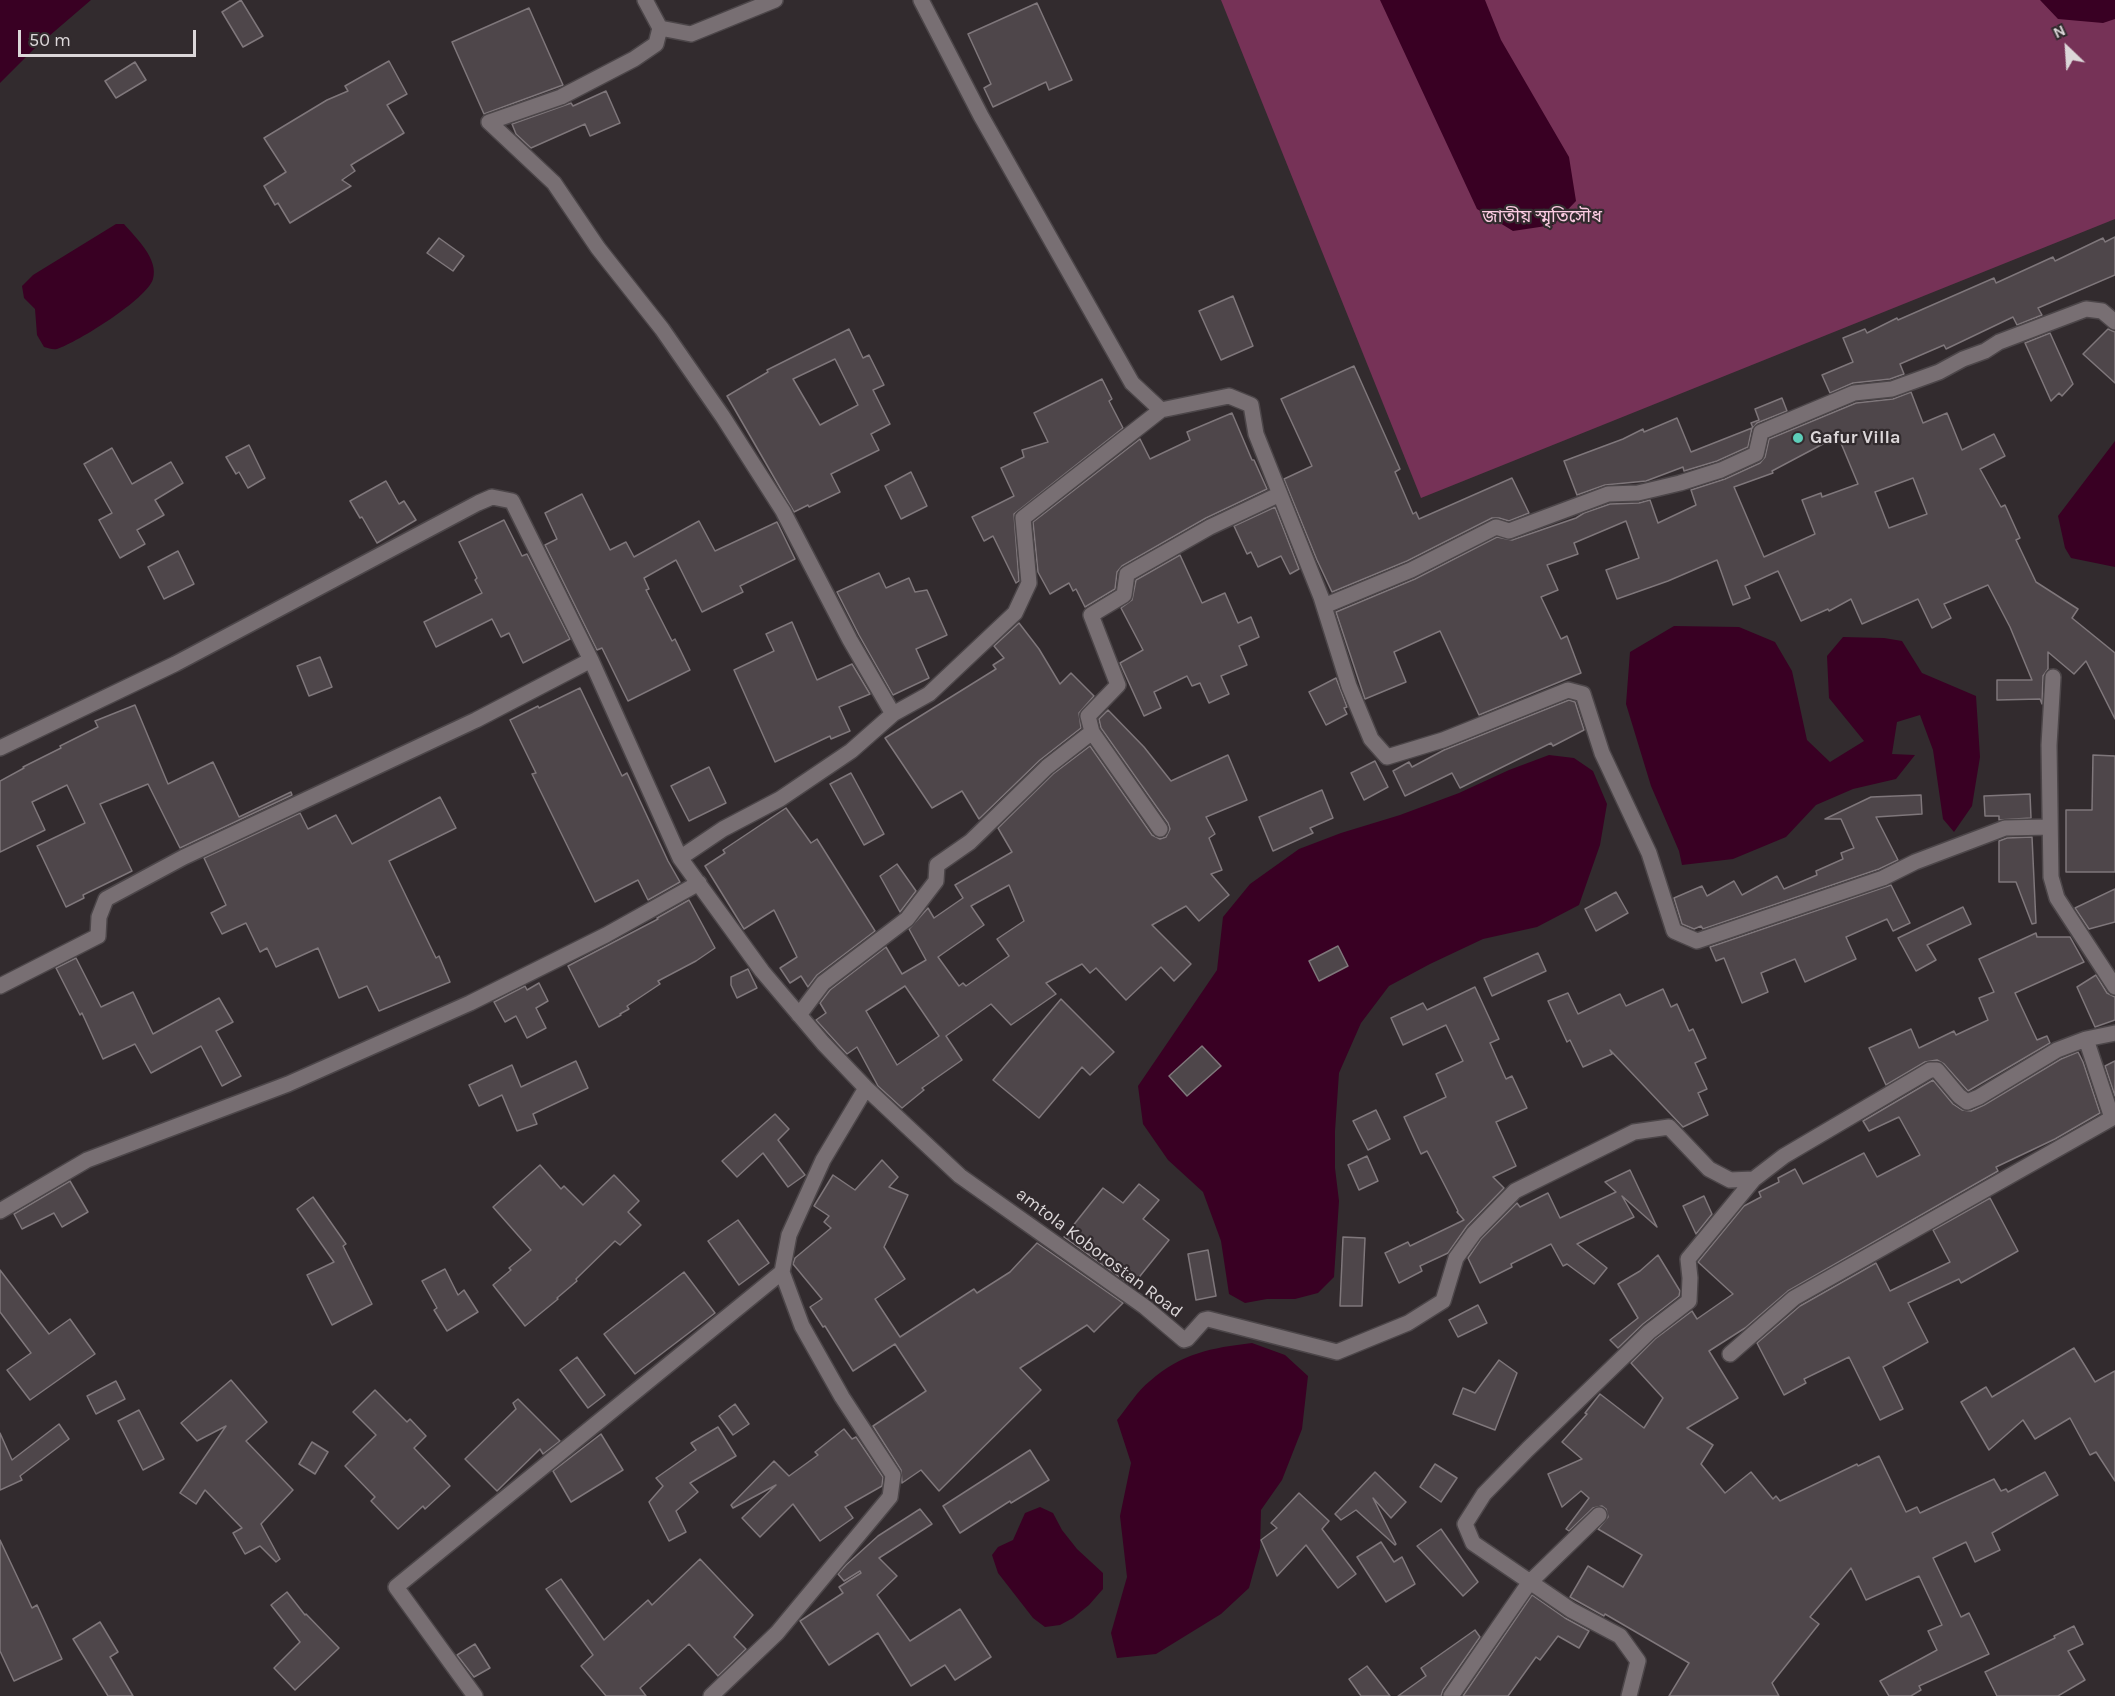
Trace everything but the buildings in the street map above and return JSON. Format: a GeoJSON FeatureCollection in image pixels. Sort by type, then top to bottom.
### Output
{"type":"FeatureCollection","features":[{"type":"Feature","properties":{"kind":"street"},"geometry":{"type":"LineString","coordinates":[[645,0],[660,28],[656,44],[634,59],[561,97],[489,122],[554,183],[598,248],[662,329],[723,417],[783,511],[850,640],[893,714]]}},
{"type":"Feature","properties":{"kind":"street"},"geometry":{"type":"LineString","coordinates":[[660,28],[691,34],[776,0]]}},
{"type":"Feature","properties":{"kind":"street"},"geometry":{"type":"LineString","coordinates":[[921,0],[987,126],[1132,383],[1161,410]]}},
{"type":"Feature","properties":{"kind":"street"},"geometry":{"type":"LineString","coordinates":[[1324,606],[1410,570],[1496,526],[1509,531],[1608,494],[1638,493],[1721,470],[1756,454],[1761,432],[1854,393],[1893,389],[1922,379],[1985,351],[1999,342],[2086,309],[2102,311],[2115,322]]}},
{"type":"Feature","properties":{"kind":"street"},"geometry":{"type":"LineString","coordinates":[[680,858],[723,830],[780,799],[851,751],[893,714],[929,694],[1016,613],[1029,583],[1023,518],[1161,410],[1229,396],[1251,405],[1256,435],[1324,606],[1349,686],[1371,739],[1387,757],[1443,740],[1568,690],[1583,694],[1602,753],[1649,853],[1674,931],[1697,941],[1883,878],[1915,862],[2006,828],[2049,827]]}},
{"type":"Feature","properties":{"kind":"street"},"geometry":{"type":"LineString","coordinates":[[1160,829],[1092,732],[1088,716],[1119,685],[1091,615],[1124,595],[1127,574],[1210,527],[1280,494]]}},
{"type":"Feature","properties":{"kind":"street"},"geometry":{"type":"LineString","coordinates":[[0,748],[175,664],[492,497],[512,501],[591,660],[680,858],[762,971],[822,1043],[866,1088],[823,1160],[789,1236],[782,1272],[802,1326],[854,1417],[893,1475],[890,1497],[777,1633],[711,1696]]}},
{"type":"Feature","properties":{"kind":"street"},"geometry":{"type":"LineString","coordinates":[[0,986],[98,936],[99,917],[106,899],[184,857],[476,720],[591,660]]}},
{"type":"Feature","properties":{"kind":"street"},"geometry":{"type":"LineString","coordinates":[[2053,677],[2049,745],[2051,877],[2057,898],[2115,987]]}},
{"type":"Feature","properties":{"kind":"street"},"geometry":{"type":"LineString","coordinates":[[799,1015],[823,982],[907,919],[936,881],[937,865],[970,842],[1047,767],[1092,732]]}},
{"type":"Feature","properties":{"kind":"street"},"geometry":{"type":"LineString","coordinates":[[0,1211],[87,1160],[288,1083],[470,1003],[606,935],[699,883]]}},
{"type":"Feature","properties":{"kind":"street"},"geometry":{"type":"LineString","coordinates":[[1629,1696],[1638,1661],[1620,1636],[1571,1610],[1473,1544],[1465,1524],[1484,1494],[1650,1332],[1689,1301],[1688,1259],[1754,1179],[1785,1156],[1930,1070],[1937,1070],[1967,1102],[1979,1098],[2057,1050],[2086,1039],[2115,1033]]}},
{"type":"Feature","properties":{"kind":"street"},"geometry":{"type":"LineString","coordinates":[[1730,1354],[1794,1298],[2112,1118],[2086,1039]]}},
{"type":"Feature","properties":{"kind":"street","name":"amtola Koborostan Road"},"geometry":{"type":"LineString","coordinates":[[866,1088],[960,1176],[1145,1307],[1184,1340],[1204,1320],[1208,1319],[1336,1352],[1408,1323],[1443,1301],[1456,1258],[1474,1233],[1515,1191],[1634,1132],[1669,1127],[1709,1169],[1730,1180],[1754,1179]]}},
{"type":"Feature","properties":{"kind":"street"},"geometry":{"type":"LineString","coordinates":[[475,1696],[396,1587],[782,1272]]}},
{"type":"Feature","properties":{"kind":"street"},"geometry":{"type":"LineString","coordinates":[[1451,1696],[1529,1583],[1599,1515]]}},
{"type":"Feature","properties":{"kind":"green space","name":"জাতীয় স্মৃতিসৌধ"},"geometry":{"type":"Polygon","coordinates":[[[1221,0],[2115,0],[2115,219],[1421,498],[1221,0]]]}},
{"type":"Feature","properties":{"kind":"shaded area"},"geometry":{"type":"Polygon","coordinates":[[[0,0],[91,0],[34,49],[0,83],[0,0]]]}},
{"type":"Feature","properties":{"kind":"shaded area"},"geometry":{"type":"Polygon","coordinates":[[[1380,0],[1485,0],[1501,40],[1569,157],[1576,201],[1553,225],[1513,231],[1477,209],[1380,0]]]}},
{"type":"Feature","properties":{"kind":"shaded area"},"geometry":{"type":"Polygon","coordinates":[[[2040,0],[2115,0],[2115,19],[2103,23],[2058,19],[2040,0]]]}},
{"type":"Feature","properties":{"kind":"shaded area"},"geometry":{"type":"Polygon","coordinates":[[[116,224],[124,224],[150,256],[154,271],[153,279],[126,308],[95,329],[57,349],[44,347],[37,335],[35,309],[24,298],[22,286],[33,275],[116,224]]]}},
{"type":"Feature","properties":{"kind":"shaded area"},"geometry":{"type":"Polygon","coordinates":[[[2115,441],[2115,567],[2071,558],[2065,548],[2058,516],[2115,441]]]}},
{"type":"Feature","properties":{"kind":"shaded area"},"geometry":{"type":"Polygon","coordinates":[[[1674,626],[1739,627],[1775,642],[1792,671],[1807,740],[1830,762],[1864,741],[1829,698],[1827,656],[1843,637],[1902,641],[1922,673],[1976,696],[1980,757],[1972,806],[1954,832],[1943,819],[1933,750],[1920,715],[1897,722],[1892,754],[1915,755],[1896,779],[1853,789],[1816,805],[1786,837],[1733,859],[1682,865],[1679,851],[1651,786],[1626,704],[1630,652],[1674,626]]]}},
{"type":"Feature","properties":{"kind":"shaded area"},"geometry":{"type":"Polygon","coordinates":[[[1549,755],[1574,758],[1593,771],[1607,804],[1600,845],[1579,905],[1537,927],[1483,939],[1389,986],[1361,1023],[1339,1073],[1335,1168],[1339,1201],[1334,1277],[1318,1293],[1295,1299],[1267,1299],[1245,1303],[1229,1294],[1221,1241],[1203,1192],[1168,1160],[1143,1124],[1138,1086],[1217,970],[1223,917],[1250,884],[1299,849],[1459,793],[1549,755]]]}},
{"type":"Feature","properties":{"kind":"shaded area"},"geometry":{"type":"Polygon","coordinates":[[[1252,1343],[1285,1355],[1308,1376],[1302,1429],[1282,1480],[1261,1510],[1260,1548],[1249,1588],[1221,1614],[1156,1654],[1117,1658],[1111,1633],[1127,1577],[1120,1516],[1131,1463],[1117,1420],[1145,1385],[1174,1364],[1198,1353],[1252,1343]]]}},
{"type":"Feature","properties":{"kind":"shaded area"},"geometry":{"type":"Polygon","coordinates":[[[1040,1507],[1053,1513],[1062,1530],[1077,1549],[1103,1573],[1103,1589],[1089,1605],[1060,1625],[1045,1627],[1033,1618],[998,1573],[992,1555],[998,1547],[1013,1540],[1025,1513],[1040,1507]]]}},
{"type":"Feature","properties":{"kind":"place","name":"Gafur Villa"},"geometry":{"type":"Point","coordinates":[1798,438]}}]}
